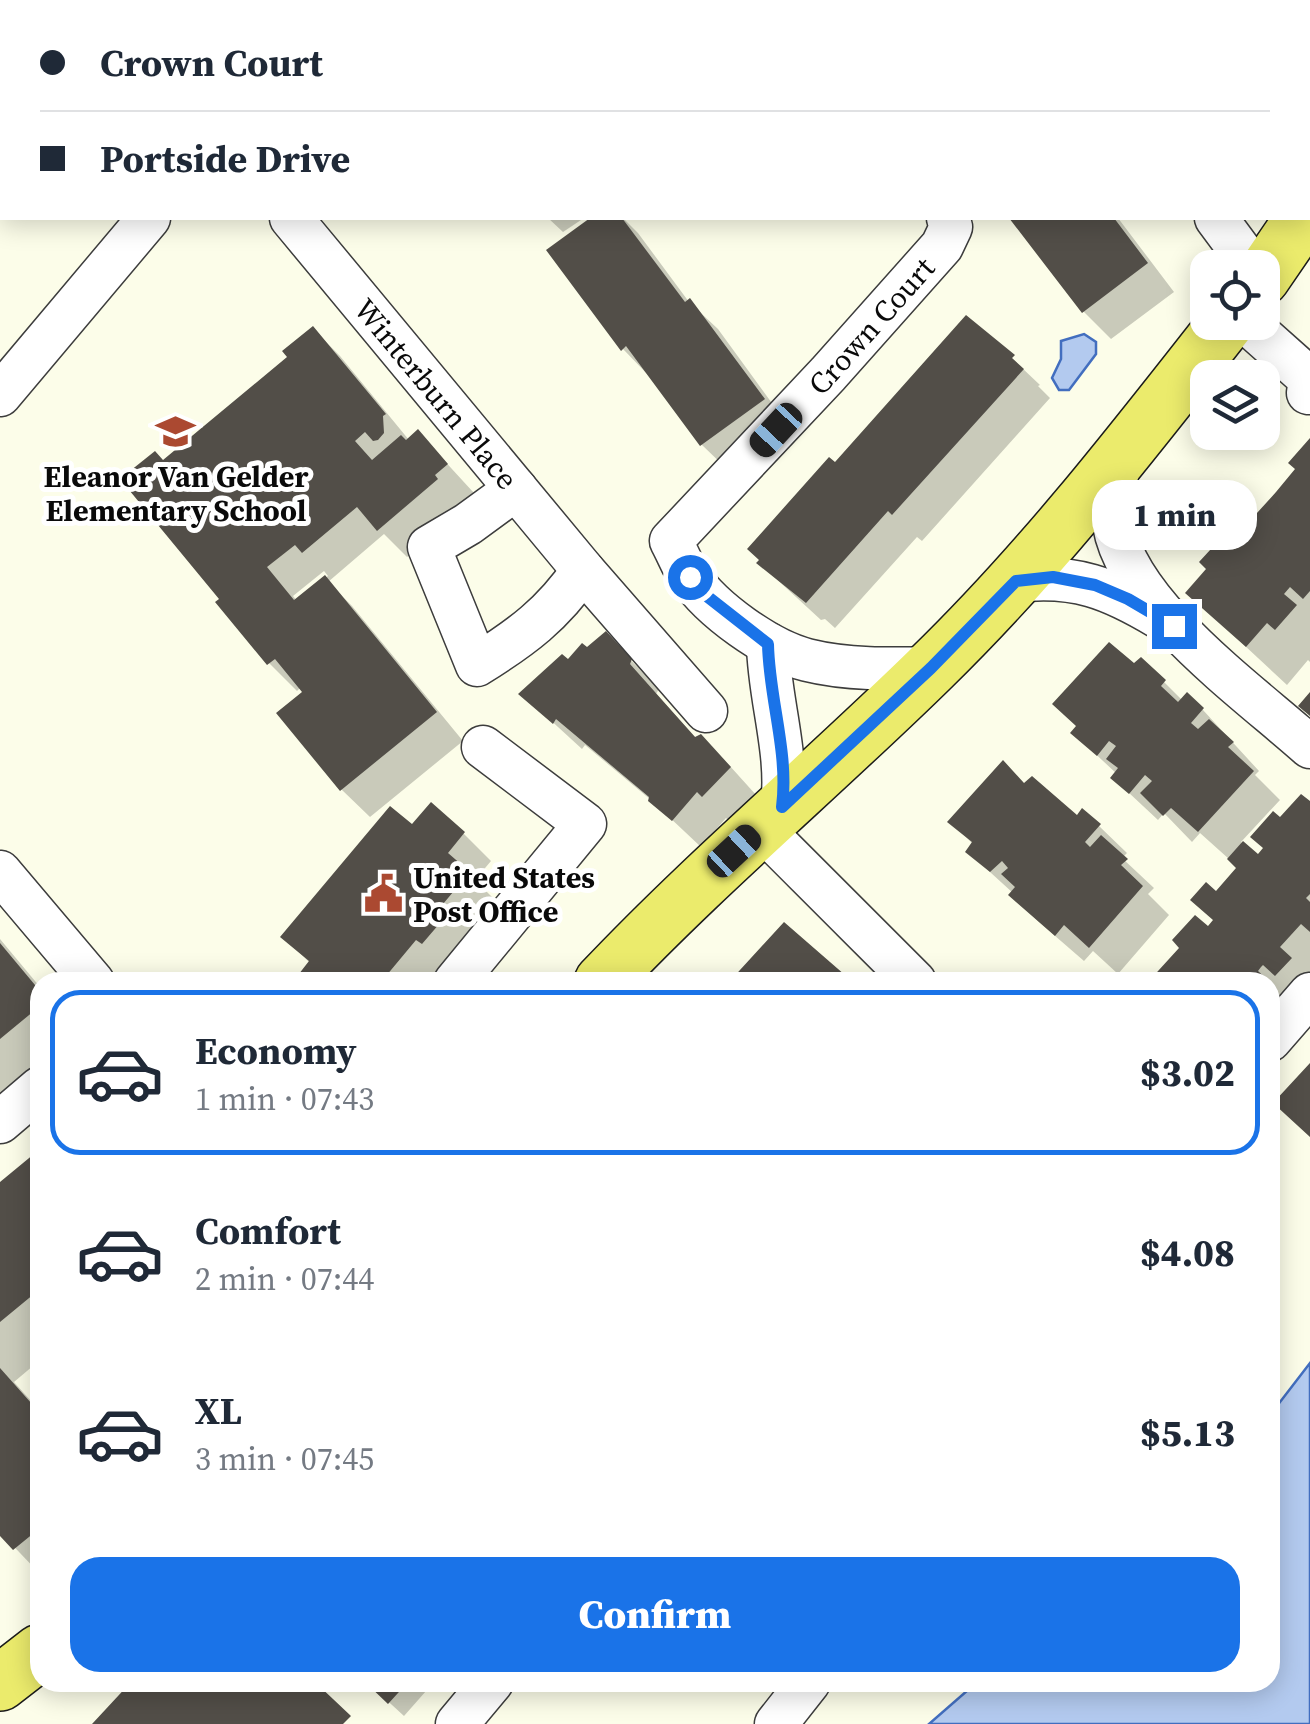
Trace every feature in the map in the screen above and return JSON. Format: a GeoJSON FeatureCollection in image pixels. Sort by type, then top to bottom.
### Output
{"type":"FeatureCollection","features":[{"type":"Feature","properties":{"kind":"main road"},"geometry":{"type":"LineString","coordinates":[[1280,251],[1301,220]]}},
{"type":"Feature","properties":{"kind":"main road"},"geometry":{"type":"LineString","coordinates":[[612,972],[659,922],[931,668],[1016,581],[1213,340]]}},
{"type":"Feature","properties":{"kind":"main road"},"geometry":{"type":"LineString","coordinates":[[0,1683],[30,1660]]}},
{"type":"Feature","properties":{"kind":"street"},"geometry":{"type":"LineString","coordinates":[[0,395],[147,220]]}},
{"type":"Feature","properties":{"kind":"street","name":"Winterburn Place"},"geometry":{"type":"LineString","coordinates":[[293,220],[706,711]]}},
{"type":"Feature","properties":{"kind":"street","name":"Crown Court"},"geometry":{"type":"LineString","coordinates":[[931,668],[844,666],[806,660],[768,644],[708,597],[690,577],[671,541],[942,246],[952,227],[949,220]]}},
{"type":"Feature","properties":{"kind":"street"},"geometry":{"type":"LineString","coordinates":[[1217,220],[1240,250]]}},
{"type":"Feature","properties":{"kind":"street"},"geometry":{"type":"LineString","coordinates":[[1266,340],[1310,380],[1308,393]]}},
{"type":"Feature","properties":{"kind":"street"},"geometry":{"type":"LineString","coordinates":[[1121,457],[1112,497],[1118,544],[1140,582],[1174,626],[1310,747]]}},
{"type":"Feature","properties":{"kind":"street"},"geometry":{"type":"LineString","coordinates":[[516,489],[429,546],[477,665],[528,634],[563,599],[584,570]]}},
{"type":"Feature","properties":{"kind":"street"},"geometry":{"type":"LineString","coordinates":[[1016,581],[1053,577],[1095,585],[1174,626]]}},
{"type":"Feature","properties":{"kind":"street"},"geometry":{"type":"LineString","coordinates":[[768,644],[768,673],[783,755],[771,817],[907,972]]}},
{"type":"Feature","properties":{"kind":"street"},"geometry":{"type":"LineString","coordinates":[[463,972],[585,824],[484,748]]}},
{"type":"Feature","properties":{"kind":"street"},"geometry":{"type":"LineString","coordinates":[[0,872],[85,972]]}},
{"type":"Feature","properties":{"kind":"street"},"geometry":{"type":"LineString","coordinates":[[1280,1028],[1310,994]]}},
{"type":"Feature","properties":{"kind":"street"},"geometry":{"type":"LineString","coordinates":[[0,1122],[30,1096]]}},
{"type":"Feature","properties":{"kind":"street"},"geometry":{"type":"LineString","coordinates":[[456,1724],[483,1692]]}},
{"type":"Feature","properties":{"kind":"water"},"geometry":{"type":"Polygon","coordinates":[[[1084,334],[1096,342],[1096,354],[1069,390],[1059,390],[1052,378],[1061,359],[1061,341],[1084,334]]]}},
{"type":"Feature","properties":{"kind":"water"},"geometry":{"type":"Polygon","coordinates":[[[1310,1363],[1310,1724],[929,1724],[966,1692],[1280,1692],[1280,1402],[1310,1363]]]}},
{"type":"Feature","properties":{"kind":"building"},"geometry":{"type":"Polygon","coordinates":[[[587,220],[624,220],[685,302],[690,298],[765,399],[700,446],[626,346],[621,351],[546,250],[587,220]]]}},
{"type":"Feature","properties":{"kind":"building"},"geometry":{"type":"Polygon","coordinates":[[[1011,220],[1116,220],[1148,263],[1082,313],[1011,220]]]}},
{"type":"Feature","properties":{"kind":"building"},"geometry":{"type":"Polygon","coordinates":[[[966,315],[1015,355],[1012,358],[1024,369],[806,603],[756,563],[759,560],[747,549],[829,457],[835,462],[966,315]]]}},
{"type":"Feature","properties":{"kind":"building"},"geometry":{"type":"Polygon","coordinates":[[[313,326],[386,414],[384,433],[378,440],[373,441],[365,432],[355,441],[372,460],[401,435],[406,440],[418,429],[448,464],[435,475],[438,479],[377,531],[357,507],[302,553],[295,545],[267,567],[294,600],[325,575],[437,712],[340,791],[276,713],[302,692],[275,659],[267,665],[215,602],[219,599],[120,479],[155,451],[163,460],[287,357],[282,351],[313,326]]]}},
{"type":"Feature","properties":{"kind":"building"},"geometry":{"type":"Polygon","coordinates":[[[1310,438],[1310,591],[1303,599],[1290,587],[1284,594],[1297,605],[1275,630],[1267,623],[1246,647],[1185,593],[1206,569],[1199,562],[1222,537],[1235,549],[1240,543],[1227,532],[1249,506],[1257,513],[1276,492],[1295,469],[1288,463],[1310,438]]]}},
{"type":"Feature","properties":{"kind":"building"},"geometry":{"type":"Polygon","coordinates":[[[606,631],[695,737],[701,734],[731,767],[702,797],[697,792],[672,821],[556,719],[553,724],[518,694],[562,654],[568,659],[582,643],[587,647],[606,631]]]}},
{"type":"Feature","properties":{"kind":"building"},"geometry":{"type":"Polygon","coordinates":[[[1109,642],[1134,663],[1141,657],[1166,680],[1161,686],[1178,702],[1187,692],[1204,708],[1191,723],[1198,729],[1209,719],[1234,742],[1228,747],[1254,771],[1198,832],[1171,808],[1163,816],[1140,793],[1152,781],[1145,775],[1129,794],[1110,778],[1118,768],[1106,759],[1116,746],[1109,741],[1097,756],[1070,733],[1076,726],[1052,704],[1109,642]]]}},
{"type":"Feature","properties":{"kind":"building"},"geometry":{"type":"Polygon","coordinates":[[[1310,692],[1310,716],[1298,706],[1310,692]]]}},
{"type":"Feature","properties":{"kind":"building"},"geometry":{"type":"Polygon","coordinates":[[[1003,760],[1024,783],[1032,776],[1077,815],[1082,808],[1101,824],[1085,842],[1090,847],[1101,835],[1128,859],[1121,865],[1143,886],[1089,948],[1064,925],[1055,936],[1008,895],[1015,887],[1001,874],[1008,868],[1002,861],[990,872],[965,852],[972,842],[947,822],[1003,760]]]}},
{"type":"Feature","properties":{"kind":"building"},"geometry":{"type":"Polygon","coordinates":[[[1301,794],[1310,801],[1310,894],[1306,898],[1310,902],[1310,932],[1301,924],[1280,947],[1292,958],[1279,972],[1271,972],[1263,965],[1259,972],[1157,972],[1179,948],[1172,940],[1195,915],[1208,926],[1213,920],[1190,900],[1206,882],[1216,891],[1236,868],[1227,859],[1243,841],[1258,854],[1263,848],[1250,837],[1273,811],[1280,817],[1301,794]]]}},
{"type":"Feature","properties":{"kind":"building","name":"United States Post Office"},"geometry":{"type":"Polygon","coordinates":[[[431,802],[465,832],[448,853],[470,872],[432,917],[440,923],[422,944],[416,940],[389,972],[300,972],[309,961],[280,937],[390,806],[412,824],[431,802]]]}},
{"type":"Feature","properties":{"kind":"building"},"geometry":{"type":"Polygon","coordinates":[[[784,922],[842,972],[738,972],[784,922]]]}},
{"type":"Feature","properties":{"kind":"building"},"geometry":{"type":"Polygon","coordinates":[[[0,943],[30,979],[30,1014],[0,1039],[0,943]]]}},
{"type":"Feature","properties":{"kind":"building"},"geometry":{"type":"Polygon","coordinates":[[[1310,1063],[1310,1137],[1280,1109],[1280,1095],[1310,1063]]]}},
{"type":"Feature","properties":{"kind":"building"},"geometry":{"type":"Polygon","coordinates":[[[30,1157],[30,1297],[0,1322],[0,1182],[30,1157]]]}},
{"type":"Feature","properties":{"kind":"building"},"geometry":{"type":"Polygon","coordinates":[[[0,1368],[30,1402],[30,1536],[13,1550],[0,1536],[0,1368]]]}},
{"type":"Feature","properties":{"kind":"building"},"geometry":{"type":"Polygon","coordinates":[[[122,1692],[326,1692],[351,1716],[343,1724],[92,1724],[122,1692]]]}},
{"type":"Feature","properties":{"kind":"building"},"geometry":{"type":"Polygon","coordinates":[[[375,1692],[399,1692],[388,1704],[375,1692]]]}},
{"type":"Feature","properties":{"kind":"place","name":"Eleanor Van Gelder Elementary School"},"geometry":{"type":"Point","coordinates":[176,432]}},
{"type":"Feature","properties":{"kind":"place","name":"United States Post Office"},"geometry":{"type":"Point","coordinates":[383,894]}},
{"type":"Feature","properties":{"kind":"route"},"geometry":{"type":"LineString","coordinates":[[690,577],[708,597],[768,644],[768,673],[783,755],[782,807],[931,668],[1016,581],[1053,577],[1095,585],[1174,626]]}}]}
